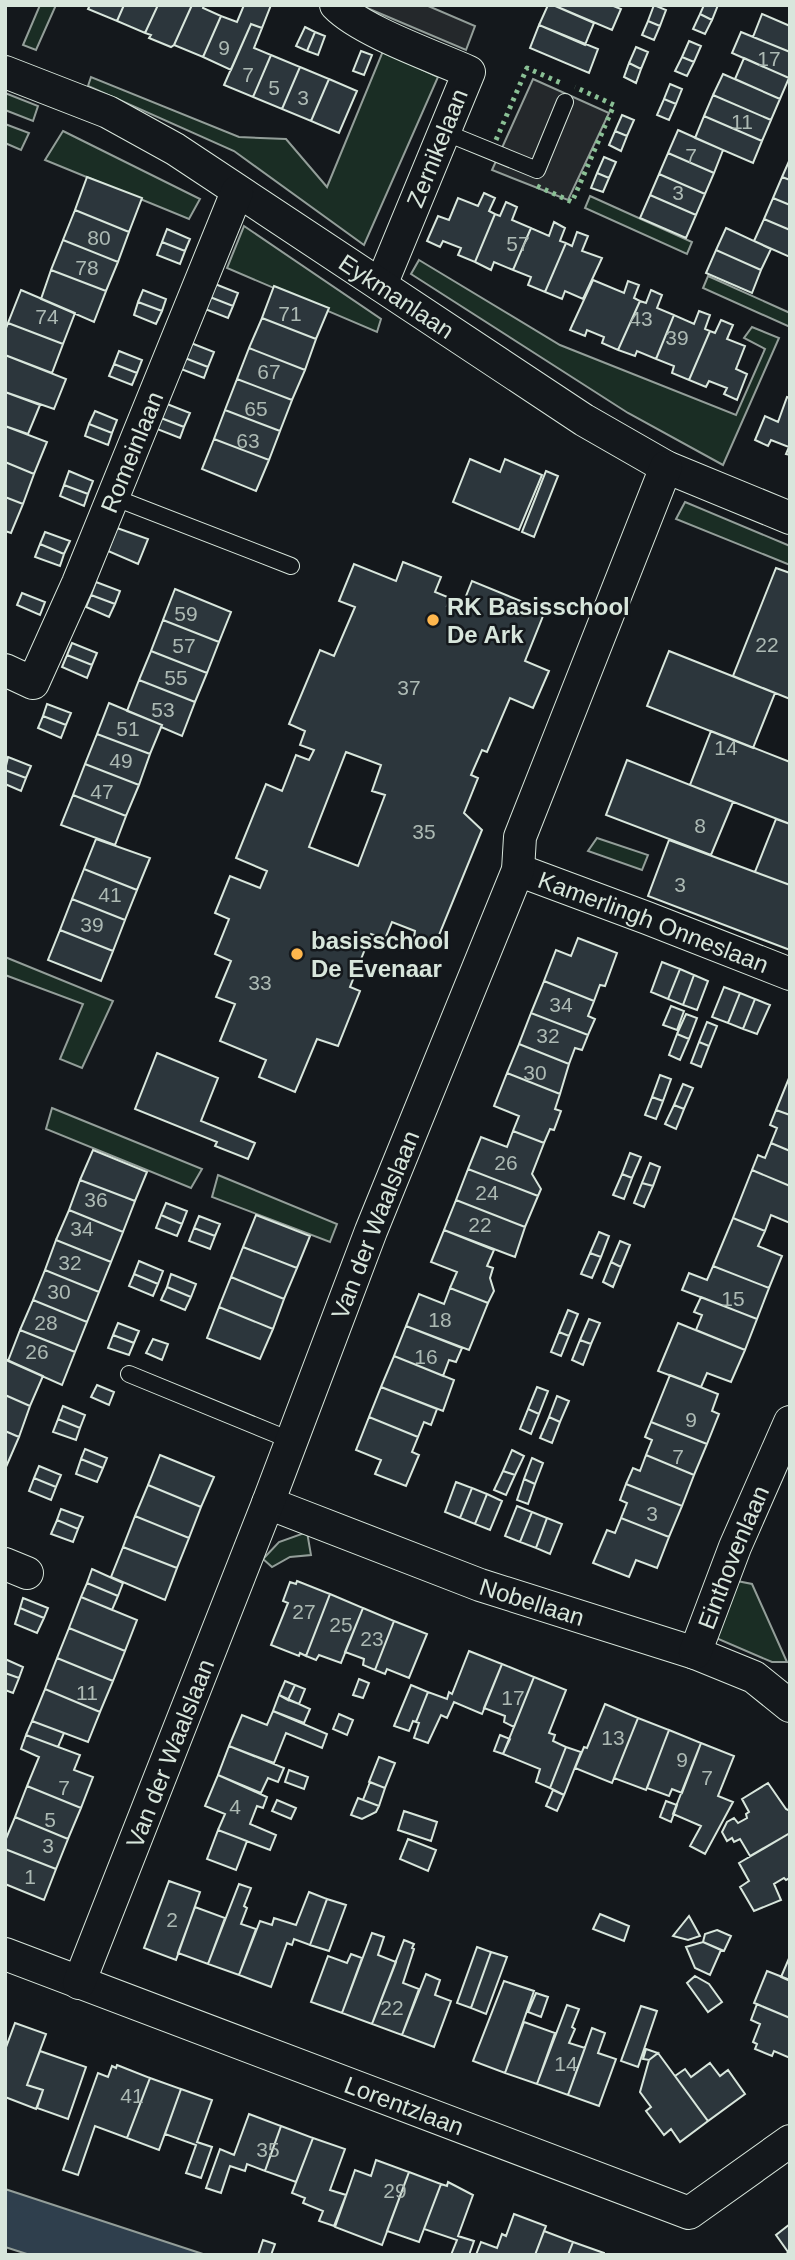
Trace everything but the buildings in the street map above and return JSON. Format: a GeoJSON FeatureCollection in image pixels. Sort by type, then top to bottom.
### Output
{"type":"FeatureCollection","features":[{"type":"Feature","properties":{"kind":"street","name":"Zernikelaan"},"geometry":{"type":"LineString","coordinates":[[336,5],[344,14],[383,34],[469,72],[381,285]]}},
{"type":"Feature","properties":{"kind":"street","name":"Eykmanlaan"},"geometry":{"type":"LineString","coordinates":[[5,72],[107,112],[175,149],[584,420],[666,467],[790,519]]}},
{"type":"Feature","properties":{"kind":"street","name":"Romeinlaan"},"geometry":{"type":"LineString","coordinates":[[5,670],[33,683],[113,497],[237,192]]}},
{"type":"Feature","properties":{"kind":"street","name":"Van der Waalslaan"},"geometry":{"type":"LineString","coordinates":[[79,1983],[268,1503],[371,1231],[518,870],[520,837],[666,467]]}},
{"type":"Feature","properties":{"kind":"street","name":"Kamerlingh Onneslaan"},"geometry":{"type":"LineString","coordinates":[[518,870],[790,974]]}},
{"type":"Feature","properties":{"kind":"street","name":"Einthovenlaan"},"geometry":{"type":"LineString","coordinates":[[695,1653],[735,1547],[790,1422]]}},
{"type":"Feature","properties":{"kind":"street","name":"Nobellaan"},"geometry":{"type":"LineString","coordinates":[[268,1503],[481,1585],[695,1653],[754,1677],[790,1706]]}},
{"type":"Feature","properties":{"kind":"street","name":"Lorentzlaan"},"geometry":{"type":"LineString","coordinates":[[5,1954],[689,2213],[790,2141]]}},
{"type":"Feature","properties":{"kind":"lane"},"geometry":{"type":"LineString","coordinates":[[444,132],[537,170],[565,102]]}},
{"type":"Feature","properties":{"kind":"lane"},"geometry":{"type":"LineString","coordinates":[[113,497],[291,566]]}},
{"type":"Feature","properties":{"kind":"lane"},"geometry":{"type":"LineString","coordinates":[[129,1374],[290,1440]]}},
{"type":"Feature","properties":{"kind":"green space"},"geometry":{"type":"Polygon","coordinates":[[[40,5],[56,5],[36,50],[23,45],[40,5]]]}},
{"type":"Feature","properties":{"kind":"green space"},"geometry":{"type":"Polygon","coordinates":[[[383,51],[438,77],[364,245],[234,151],[88,86],[91,77],[239,137],[286,139],[327,187],[383,51]]]}},
{"type":"Feature","properties":{"kind":"green space"},"geometry":{"type":"Polygon","coordinates":[[[5,93],[38,106],[33,121],[5,110],[5,93]]]}},
{"type":"Feature","properties":{"kind":"green space"},"geometry":{"type":"Polygon","coordinates":[[[5,124],[29,133],[21,150],[5,143],[5,124]]]}},
{"type":"Feature","properties":{"kind":"green space"},"geometry":{"type":"Polygon","coordinates":[[[63,131],[200,199],[189,219],[45,160],[63,131]]]}},
{"type":"Feature","properties":{"kind":"green space"},"geometry":{"type":"Polygon","coordinates":[[[590,196],[692,242],[687,254],[585,208],[590,196]]]}},
{"type":"Feature","properties":{"kind":"green space"},"geometry":{"type":"Polygon","coordinates":[[[244,226],[381,319],[377,332],[227,268],[244,226]]]}},
{"type":"Feature","properties":{"kind":"green space"},"geometry":{"type":"Polygon","coordinates":[[[419,260],[560,345],[736,415],[765,349],[744,338],[752,327],[779,338],[723,465],[628,413],[411,274],[419,260]]]}},
{"type":"Feature","properties":{"kind":"green space"},"geometry":{"type":"Polygon","coordinates":[[[708,276],[790,313],[790,327],[703,288],[708,276]]]}},
{"type":"Feature","properties":{"kind":"green space"},"geometry":{"type":"Polygon","coordinates":[[[685,502],[790,546],[790,565],[676,519],[685,502]]]}},
{"type":"Feature","properties":{"kind":"green space"},"geometry":{"type":"Polygon","coordinates":[[[597,838],[648,855],[642,870],[588,851],[597,838]]]}},
{"type":"Feature","properties":{"kind":"green space"},"geometry":{"type":"Polygon","coordinates":[[[5,957],[113,1001],[82,1068],[60,1059],[83,1004],[5,975],[5,957]]]}},
{"type":"Feature","properties":{"kind":"green space"},"geometry":{"type":"Polygon","coordinates":[[[52,1108],[202,1169],[191,1188],[46,1129],[52,1108]]]}},
{"type":"Feature","properties":{"kind":"green space"},"geometry":{"type":"Polygon","coordinates":[[[218,1175],[337,1224],[330,1242],[212,1197],[218,1175]]]}},
{"type":"Feature","properties":{"kind":"green space"},"geometry":{"type":"Polygon","coordinates":[[[307,1532],[311,1555],[290,1557],[272,1567],[263,1559],[279,1542],[307,1532]]]}},
{"type":"Feature","properties":{"kind":"green space"},"geometry":{"type":"Polygon","coordinates":[[[732,1580],[752,1584],[787,1662],[772,1662],[716,1638],[732,1580]]]}},
{"type":"Feature","properties":{"kind":"shaded area"},"geometry":{"type":"Polygon","coordinates":[[[360,5],[426,5],[475,26],[466,50],[360,5]]]}},
{"type":"Feature","properties":{"kind":"shaded area"},"geometry":{"type":"Polygon","coordinates":[[[533,79],[609,113],[568,200],[492,170],[533,79]]]}},
{"type":"Feature","properties":{"kind":"water"},"geometry":{"type":"Polygon","coordinates":[[[5,2189],[206,2255],[30,2255],[5,2247],[5,2189]]]}},
{"type":"Feature","properties":{"kind":"hedge"},"geometry":{"type":"LineString","coordinates":[[496,140],[527,68],[561,83]]}},
{"type":"Feature","properties":{"kind":"hedge"},"geometry":{"type":"LineString","coordinates":[[537,186],[572,202],[614,105],[575,87]]}},
{"type":"Feature","properties":{"kind":"place","name":"RK Basisschool De Ark"},"geometry":{"type":"Point","coordinates":[433,620]}},
{"type":"Feature","properties":{"kind":"place","name":"basisschool De Evenaar"},"geometry":{"type":"Point","coordinates":[297,954]}}]}
